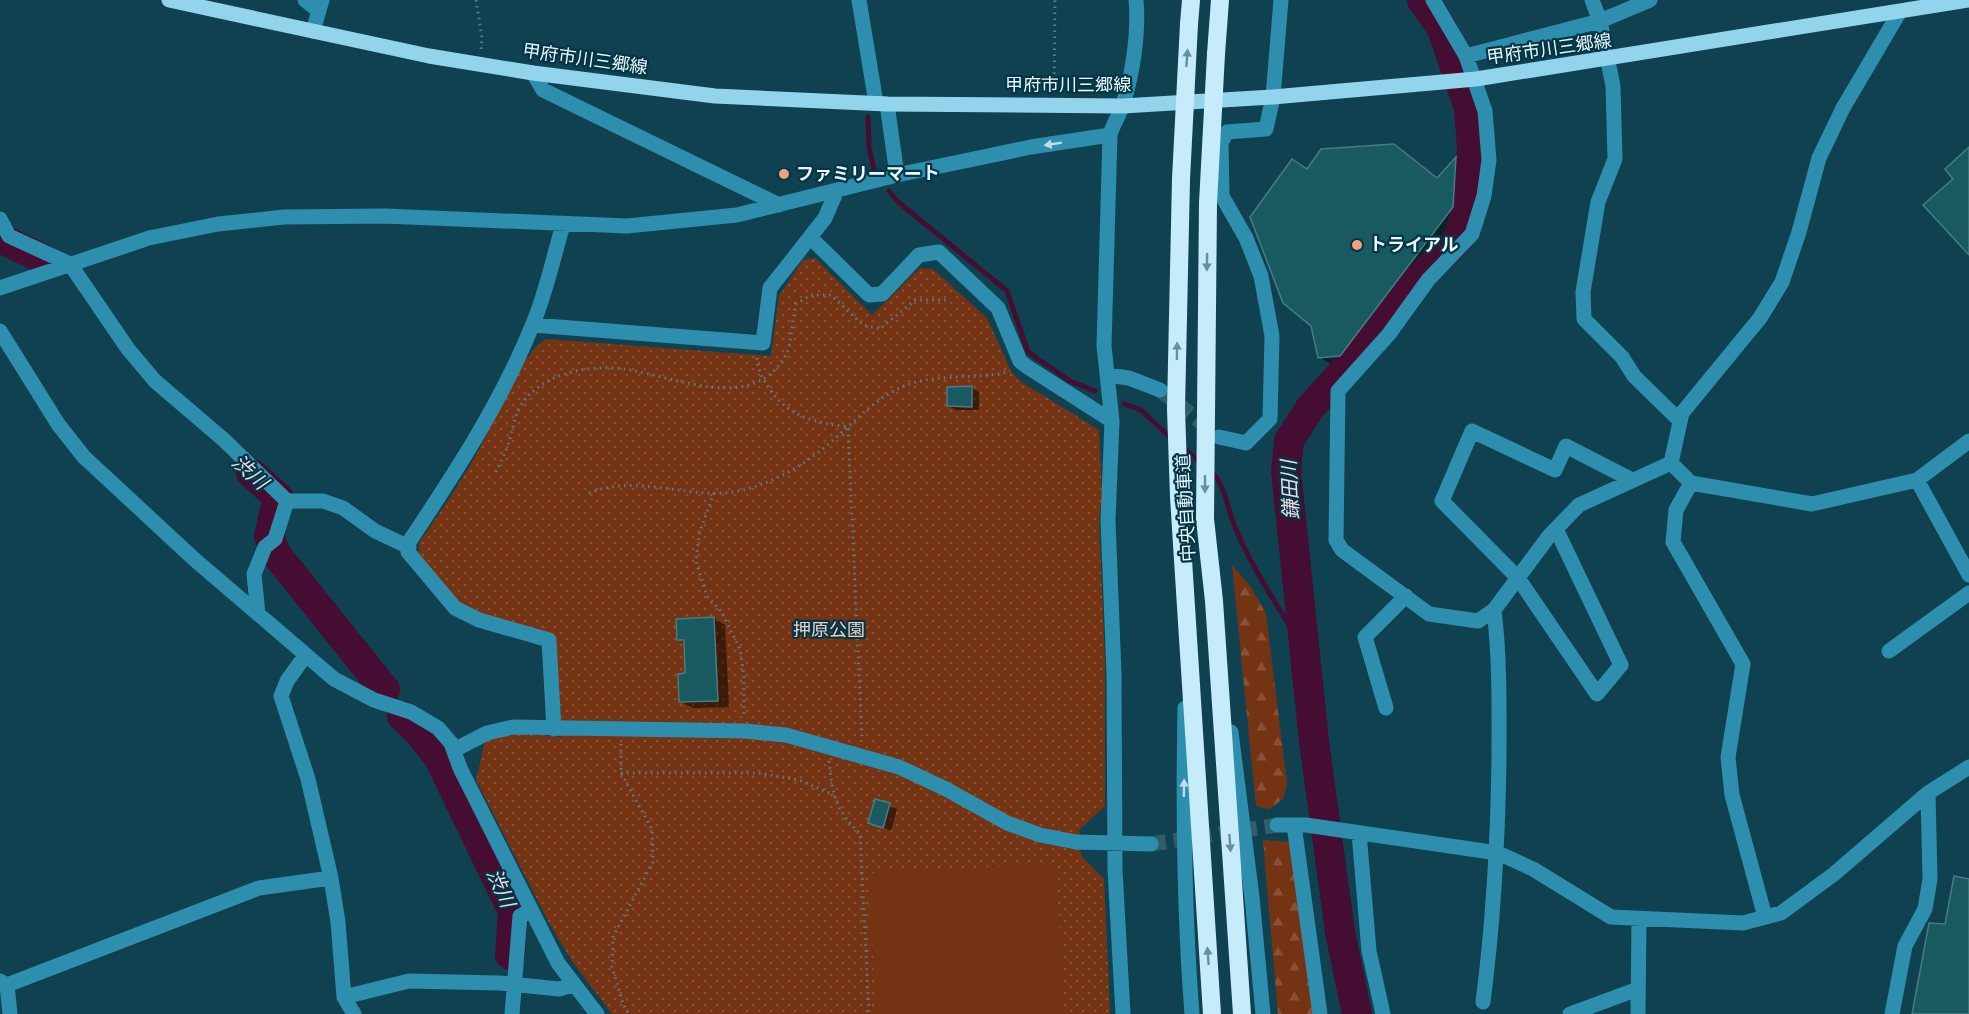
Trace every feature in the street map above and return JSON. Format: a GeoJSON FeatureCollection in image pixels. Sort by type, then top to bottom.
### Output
{"type":"FeatureCollection","features":[{"type":"Feature","properties":{"kind":"highway","name":"中央自動車道"},"geometry":{"type":"LineString","coordinates":[[1191,0],[1181,179],[1176,409],[1180,516],[1212,1014]]}},
{"type":"Feature","properties":{"kind":"highway","name":"中央自動車道"},"geometry":{"type":"LineString","coordinates":[[1220,0],[1208,203],[1211,435],[1206,534],[1214,601],[1242,1014]]}},
{"type":"Feature","properties":{"kind":"main road","name":"甲府市川三郷線"},"geometry":{"type":"LineString","coordinates":[[169,0],[478,64],[715,96],[882,103],[1123,106],[1273,97],[1476,79],[1609,60],[1968,0]]}},
{"type":"Feature","properties":{"kind":"street"},"geometry":{"type":"LineString","coordinates":[[304,0],[320,6],[312,31]]}},
{"type":"Feature","properties":{"kind":"street"},"geometry":{"type":"LineString","coordinates":[[859,0],[897,176]]}},
{"type":"Feature","properties":{"kind":"street"},"geometry":{"type":"LineString","coordinates":[[1123,1014],[1115,843],[1114,674],[1107,521],[1112,422],[1104,346],[1110,135],[1114,120],[1123,106],[1134,41],[1136,0]]}},
{"type":"Feature","properties":{"kind":"street"},"geometry":{"type":"LineString","coordinates":[[1211,435],[1246,443],[1270,419],[1272,336],[1262,276],[1246,238],[1222,196],[1221,143],[1227,132],[1266,129],[1273,97],[1281,0]]}},
{"type":"Feature","properties":{"kind":"street"},"geometry":{"type":"LineString","coordinates":[[1433,0],[1466,56],[1476,79],[1485,111],[1489,160],[1484,195],[1472,234],[1428,279],[1389,334],[1338,391],[1336,540],[1342,550],[1429,614],[1449,619],[1478,621],[1494,610],[1556,529],[1579,505],[1671,463]]}},
{"type":"Feature","properties":{"kind":"street"},"geometry":{"type":"LineString","coordinates":[[1592,0],[1600,21],[1609,60],[1615,159],[1598,202],[1583,292],[1584,319],[1622,357],[1634,376],[1680,421]]}},
{"type":"Feature","properties":{"kind":"street"},"geometry":{"type":"LineString","coordinates":[[1466,56],[1600,21],[1650,0]]}},
{"type":"Feature","properties":{"kind":"street"},"geometry":{"type":"LineString","coordinates":[[1671,463],[1682,413],[1760,318],[1782,282],[1799,232],[1819,158],[1843,108],[1899,13]]}},
{"type":"Feature","properties":{"kind":"street"},"geometry":{"type":"LineString","coordinates":[[533,73],[543,90],[779,205]]}},
{"type":"Feature","properties":{"kind":"street"},"geometry":{"type":"LineString","coordinates":[[0,288],[149,238],[218,224],[284,217],[384,216],[627,226],[737,215],[897,176],[1031,147],[1110,135]]}},
{"type":"Feature","properties":{"kind":"street"},"geometry":{"type":"LineString","coordinates":[[533,325],[763,343],[770,288],[825,218],[837,190]]}},
{"type":"Feature","properties":{"kind":"street"},"geometry":{"type":"LineString","coordinates":[[0,219],[9,236],[70,264],[128,349],[155,381],[224,440],[287,501],[323,501],[343,508],[375,531],[408,547]]}},
{"type":"Feature","properties":{"kind":"street"},"geometry":{"type":"LineString","coordinates":[[554,729],[549,640],[479,620],[455,608],[408,552],[408,547],[409,542],[464,459],[507,382],[533,325],[563,225]]}},
{"type":"Feature","properties":{"kind":"street"},"geometry":{"type":"LineString","coordinates":[[810,237],[869,295],[882,294],[919,255],[939,252],[998,308],[1020,361],[1112,422]]}},
{"type":"Feature","properties":{"kind":"street"},"geometry":{"type":"LineString","coordinates":[[0,331],[58,424],[84,457],[305,656],[334,679],[374,700],[411,712],[438,728],[454,750],[531,910],[573,985],[597,1014]]}},
{"type":"Feature","properties":{"kind":"street"},"geometry":{"type":"LineString","coordinates":[[1107,375],[1129,378],[1160,390]]}},
{"type":"Feature","properties":{"kind":"street"},"geometry":{"type":"LineString","coordinates":[[1556,529],[1621,665],[1597,694],[1518,578],[1442,501],[1472,431],[1555,470],[1566,446],[1632,480]]}},
{"type":"Feature","properties":{"kind":"street"},"geometry":{"type":"LineString","coordinates":[[1671,463],[1691,483],[1812,504],[1917,480],[1969,441]]}},
{"type":"Feature","properties":{"kind":"street"},"geometry":{"type":"LineString","coordinates":[[1917,480],[1969,575]]}},
{"type":"Feature","properties":{"kind":"street"},"geometry":{"type":"LineString","coordinates":[[1691,483],[1676,510],[1673,542],[1743,664],[1728,757],[1732,795],[1766,917]]}},
{"type":"Feature","properties":{"kind":"street"},"geometry":{"type":"LineString","coordinates":[[258,614],[254,574],[270,543],[287,501]]}},
{"type":"Feature","properties":{"kind":"street"},"geometry":{"type":"LineString","coordinates":[[1889,651],[1969,593]]}},
{"type":"Feature","properties":{"kind":"street"},"geometry":{"type":"LineString","coordinates":[[1386,708],[1365,637],[1406,596]]}},
{"type":"Feature","properties":{"kind":"street"},"geometry":{"type":"LineString","coordinates":[[1214,601],[1252,897],[1263,1014]]}},
{"type":"Feature","properties":{"kind":"street"},"geometry":{"type":"LineString","coordinates":[[1187,603],[1183,805],[1187,949],[1192,1014]]}},
{"type":"Feature","properties":{"kind":"street"},"geometry":{"type":"LineString","coordinates":[[1483,1002],[1494,917],[1498,853],[1499,652],[1494,610]]}},
{"type":"Feature","properties":{"kind":"street"},"geometry":{"type":"LineString","coordinates":[[305,656],[287,681],[281,696],[308,779],[331,878],[338,922],[344,997],[354,1014]]}},
{"type":"Feature","properties":{"kind":"street"},"geometry":{"type":"LineString","coordinates":[[454,750],[487,733],[513,727],[615,731],[744,731],[786,735],[899,767],[946,789],[1007,823],[1040,835],[1076,843],[1151,844]]}},
{"type":"Feature","properties":{"kind":"street"},"geometry":{"type":"LineString","coordinates":[[1277,825],[1300,825],[1498,853],[1533,868],[1611,917],[1743,923],[1781,913],[1834,874],[1928,793],[1969,767]]}},
{"type":"Feature","properties":{"kind":"street"},"geometry":{"type":"LineString","coordinates":[[1892,1014],[1905,946],[1925,909],[1929,889],[1928,793]]}},
{"type":"Feature","properties":{"kind":"street"},"geometry":{"type":"LineString","coordinates":[[1300,825],[1320,1014]]}},
{"type":"Feature","properties":{"kind":"street"},"geometry":{"type":"LineString","coordinates":[[1355,832],[1369,951],[1383,1014]]}},
{"type":"Feature","properties":{"kind":"street"},"geometry":{"type":"LineString","coordinates":[[10,1014],[3,983],[260,888],[331,878]]}},
{"type":"Feature","properties":{"kind":"street"},"geometry":{"type":"LineString","coordinates":[[512,1014],[509,985],[520,916],[531,910]]}},
{"type":"Feature","properties":{"kind":"street"},"geometry":{"type":"LineString","coordinates":[[1638,1014],[1639,919]]}},
{"type":"Feature","properties":{"kind":"street"},"geometry":{"type":"LineString","coordinates":[[344,997],[409,981],[559,989],[573,985]]}},
{"type":"Feature","properties":{"kind":"street"},"geometry":{"type":"LineString","coordinates":[[1570,1014],[1638,989]]}},
{"type":"Feature","properties":{"kind":"path"},"geometry":{"type":"LineString","coordinates":[[476,0],[482,38],[478,64]]}},
{"type":"Feature","properties":{"kind":"path"},"geometry":{"type":"LineString","coordinates":[[1054,105],[1055,0]]}},
{"type":"Feature","properties":{"kind":"path"},"geometry":{"type":"LineString","coordinates":[[496,472],[510,438],[514,415],[530,394],[546,382],[572,372],[604,368],[630,370],[666,380],[745,388],[763,379],[788,351],[796,304],[811,295],[831,295],[863,324],[880,329],[915,300],[930,298],[950,300]]}},
{"type":"Feature","properties":{"kind":"path"},"geometry":{"type":"LineString","coordinates":[[756,342],[758,370],[789,412],[813,422],[848,427]]}},
{"type":"Feature","properties":{"kind":"path"},"geometry":{"type":"LineString","coordinates":[[589,493],[608,485],[714,492],[744,490],[777,479],[817,454],[871,406],[903,386],[944,378],[992,376],[1026,366]]}},
{"type":"Feature","properties":{"kind":"path"},"geometry":{"type":"LineString","coordinates":[[848,427],[863,755]]}},
{"type":"Feature","properties":{"kind":"path"},"geometry":{"type":"LineString","coordinates":[[714,492],[699,534],[696,562],[707,596],[721,611],[740,649],[744,677],[744,731]]}},
{"type":"Feature","properties":{"kind":"path"},"geometry":{"type":"LineString","coordinates":[[615,731],[621,773],[652,829],[653,862],[613,937],[612,967],[623,1004],[629,1014]]}},
{"type":"Feature","properties":{"kind":"path"},"geometry":{"type":"LineString","coordinates":[[827,746],[834,795],[841,814],[860,834],[869,1014]]}},
{"type":"Feature","properties":{"kind":"path"},"geometry":{"type":"LineString","coordinates":[[621,773],[758,773],[799,780],[834,795]]}},
{"type":"Feature","properties":{"kind":"green space","name":"押原公園"},"geometry":{"type":"Polygon","coordinates":[[[815,258],[872,315],[920,268],[933,269],[987,318],[1012,373],[1023,383],[1099,430],[1102,495],[1099,523],[1105,660],[1105,806],[1079,830],[1081,855],[1104,879],[1110,1014],[612,1014],[572,961],[548,921],[476,780],[485,742],[504,732],[563,737],[554,637],[474,614],[455,604],[419,555],[419,543],[470,465],[527,358],[546,339],[771,356],[779,296],[803,260],[815,258]]]}},
{"type":"Feature","properties":{"kind":"green space"},"geometry":{"type":"Polygon","coordinates":[[[1232,565],[1251,587],[1266,614],[1287,784],[1283,799],[1269,809],[1256,806],[1232,565]]]}},
{"type":"Feature","properties":{"kind":"green space"},"geometry":{"type":"Polygon","coordinates":[[[1263,840],[1290,842],[1314,1014],[1278,1014],[1263,840]]]}},
{"type":"Feature","properties":{"kind":"green space"},"geometry":{"type":"Polygon","coordinates":[[[1056,864],[1064,1014],[876,1014],[869,873],[1056,864]]]}},
{"type":"Feature","properties":{"kind":"building"},"geometry":{"type":"Polygon","coordinates":[[[1394,144],[1437,178],[1456,157],[1453,207],[1340,356],[1318,358],[1311,326],[1283,303],[1250,217],[1292,159],[1307,169],[1321,149],[1394,144]]]}},
{"type":"Feature","properties":{"kind":"building"},"geometry":{"type":"Polygon","coordinates":[[[1969,147],[1969,255],[1923,205],[1953,179],[1945,169],[1969,147]]]}},
{"type":"Feature","properties":{"kind":"building"},"geometry":{"type":"Polygon","coordinates":[[[972,386],[972,407],[947,406],[947,387],[972,386]]]}},
{"type":"Feature","properties":{"kind":"building"},"geometry":{"type":"Polygon","coordinates":[[[714,617],[718,701],[679,702],[678,674],[685,673],[684,640],[677,640],[676,619],[714,617]]]}},
{"type":"Feature","properties":{"kind":"building"},"geometry":{"type":"Polygon","coordinates":[[[875,799],[890,803],[883,828],[868,823],[875,799]]]}},
{"type":"Feature","properties":{"kind":"building"},"geometry":{"type":"Polygon","coordinates":[[[1954,876],[1969,879],[1969,1014],[1912,1014],[1929,923],[1945,924],[1954,876]]]}},
{"type":"Feature","properties":{"kind":"waterway","name":"鎌田川"},"geometry":{"type":"LineString","coordinates":[[1357,1014],[1340,932],[1314,741],[1286,471],[1289,441],[1310,408],[1376,335],[1405,293],[1458,239],[1467,209],[1472,148],[1469,108],[1442,29],[1422,0]]}},
{"type":"Feature","properties":{"kind":"waterway"},"geometry":{"type":"LineString","coordinates":[[868,117],[869,146],[874,171]]}},
{"type":"Feature","properties":{"kind":"waterway"},"geometry":{"type":"LineString","coordinates":[[889,191],[897,201],[1007,291],[1028,352],[1070,381],[1095,391]]}},
{"type":"Feature","properties":{"kind":"waterway","name":"渋川"},"geometry":{"type":"LineString","coordinates":[[0,238],[43,259]]}},
{"type":"Feature","properties":{"kind":"waterway"},"geometry":{"type":"LineString","coordinates":[[1124,404],[1141,410],[1173,440]]}},
{"type":"Feature","properties":{"kind":"waterway"},"geometry":{"type":"LineString","coordinates":[[1183,447],[1201,463]]}},
{"type":"Feature","properties":{"kind":"waterway"},"geometry":{"type":"LineString","coordinates":[[1210,471],[1221,486],[1245,550],[1303,647]]}},
{"type":"Feature","properties":{"kind":"waterway","name":"渋川"},"geometry":{"type":"LineString","coordinates":[[251,473],[278,497],[269,536],[276,554],[385,690]]}},
{"type":"Feature","properties":{"kind":"waterway","name":"渋川"},"geometry":{"type":"LineString","coordinates":[[402,716],[439,758],[513,912],[510,955]]}},
{"type":"Feature","properties":{"kind":"tunnel"},"geometry":{"type":"LineString","coordinates":[[1160,390],[1212,431]]}},
{"type":"Feature","properties":{"kind":"tunnel"},"geometry":{"type":"LineString","coordinates":[[1151,844],[1277,825]]}},
{"type":"Feature","properties":{"kind":"place","name":"ファミリーマート"},"geometry":{"type":"Point","coordinates":[784,174]}},
{"type":"Feature","properties":{"kind":"place","name":"トライアル"},"geometry":{"type":"Point","coordinates":[1357,245]}}]}
